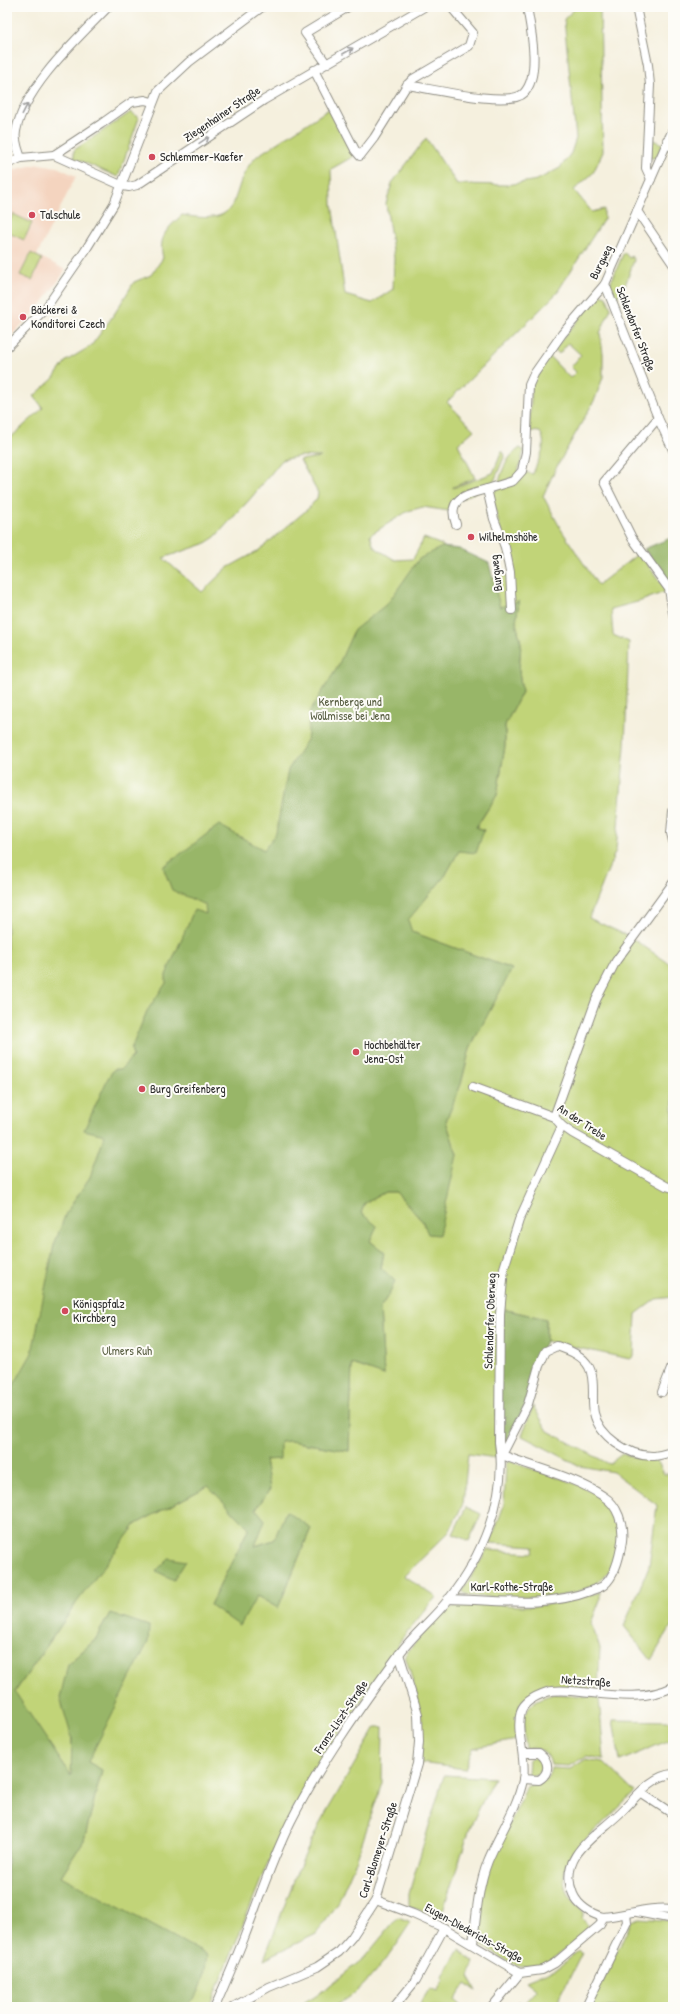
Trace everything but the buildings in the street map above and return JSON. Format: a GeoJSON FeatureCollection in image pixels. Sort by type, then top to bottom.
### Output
{"type":"FeatureCollection","features":[{"type":"Feature","properties":{"kind":"street"},"geometry":{"type":"LineString","coordinates":[[21,158],[16,146],[16,132],[22,112],[37,86],[60,57],[108,7]]}},
{"type":"Feature","properties":{"kind":"street"},"geometry":{"type":"LineString","coordinates":[[7,347],[45,309],[88,247],[114,204],[123,186],[152,102],[158,91],[166,81],[213,43],[262,7]]}},
{"type":"Feature","properties":{"kind":"street"},"geometry":{"type":"LineString","coordinates":[[326,63],[305,33],[348,7]]}},
{"type":"Feature","properties":{"kind":"street","name":"Ziegenhainer Straße"},"geometry":{"type":"LineString","coordinates":[[123,186],[137,185],[264,100],[424,7]]}},
{"type":"Feature","properties":{"kind":"street"},"geometry":{"type":"LineString","coordinates":[[314,70],[355,150],[360,156],[374,138],[407,85],[413,79],[469,46],[472,33],[451,7]]}},
{"type":"Feature","properties":{"kind":"street"},"geometry":{"type":"LineString","coordinates":[[407,85],[480,98],[516,98],[524,93],[531,77],[534,58],[527,7]]}},
{"type":"Feature","properties":{"kind":"street"},"geometry":{"type":"LineString","coordinates":[[636,7],[650,78],[646,168],[651,179]]}},
{"type":"Feature","properties":{"kind":"street"},"geometry":{"type":"LineString","coordinates":[[7,164],[21,158],[54,155],[132,102],[145,100],[152,102]]}},
{"type":"Feature","properties":{"kind":"street","name":"Burgweg"},"geometry":{"type":"LineString","coordinates":[[456,524],[452,513],[452,508],[459,499],[470,493],[514,481],[522,471],[526,452],[529,385],[534,374],[562,334],[605,284],[673,129]]}},
{"type":"Feature","properties":{"kind":"street"},"geometry":{"type":"LineString","coordinates":[[667,140],[673,149]]}},
{"type":"Feature","properties":{"kind":"street"},"geometry":{"type":"LineString","coordinates":[[54,155],[123,186]]}},
{"type":"Feature","properties":{"kind":"street"},"geometry":{"type":"LineString","coordinates":[[637,211],[673,264]]}},
{"type":"Feature","properties":{"kind":"street","name":"Schlendorfer Straße"},"geometry":{"type":"LineString","coordinates":[[605,284],[658,418],[673,450]]}},
{"type":"Feature","properties":{"kind":"street"},"geometry":{"type":"LineString","coordinates":[[658,418],[604,482],[632,538],[669,589],[673,613]]}},
{"type":"Feature","properties":{"kind":"street","name":"Burgweg"},"geometry":{"type":"LineString","coordinates":[[487,489],[494,519],[505,547],[510,572],[512,610]]}},
{"type":"Feature","properties":{"kind":"street"},"geometry":{"type":"LineString","coordinates":[[673,811],[671,832],[673,841]]}},
{"type":"Feature","properties":{"kind":"street"},"geometry":{"type":"LineString","coordinates":[[554,1117],[596,1000],[616,961],[673,884]]}},
{"type":"Feature","properties":{"kind":"street","name":"An der Trebe"},"geometry":{"type":"LineString","coordinates":[[473,1087],[554,1117],[562,1126],[666,1186],[673,1188]]}},
{"type":"Feature","properties":{"kind":"street","name":"Schlendorfer Oberweg"},"geometry":{"type":"LineString","coordinates":[[502,1455],[499,1442],[500,1314],[504,1268],[518,1220],[562,1126]]}},
{"type":"Feature","properties":{"kind":"street"},"geometry":{"type":"LineString","coordinates":[[502,1455],[528,1404],[539,1366],[546,1351],[557,1346],[580,1357],[590,1368],[594,1412],[599,1426],[608,1436],[635,1452],[646,1455],[658,1455],[673,1452]]}},
{"type":"Feature","properties":{"kind":"street"},"geometry":{"type":"LineString","coordinates":[[662,1392],[673,1364]]}},
{"type":"Feature","properties":{"kind":"street","name":"Karl-Rothe-Straße"},"geometry":{"type":"LineString","coordinates":[[448,1599],[542,1601],[572,1598],[604,1585],[612,1574],[620,1555],[623,1530],[618,1513],[605,1497],[586,1486],[502,1455]]}},
{"type":"Feature","properties":{"kind":"street","name":"Franz-Liszt-Straße"},"geometry":{"type":"LineString","coordinates":[[215,2007],[291,1821],[331,1752],[399,1654],[448,1599],[481,1546],[498,1501],[502,1455]]}},
{"type":"Feature","properties":{"kind":"street","name":"Carl-Blomeyer-Straße"},"geometry":{"type":"LineString","coordinates":[[233,2007],[269,1986],[317,1967],[339,1952],[352,1937],[376,1900],[401,1820],[418,1757],[418,1714],[399,1654]]}},
{"type":"Feature","properties":{"kind":"street","name":"Netzstraße"},"geometry":{"type":"LineString","coordinates":[[473,1944],[479,1897],[488,1861],[518,1797],[523,1779],[524,1768],[520,1718],[524,1704],[539,1695],[557,1690],[636,1696],[662,1692],[673,1687]]}},
{"type":"Feature","properties":{"kind":"street"},"geometry":{"type":"LineString","coordinates":[[523,1753],[539,1753],[546,1760],[547,1764],[546,1773],[539,1780],[523,1779]]}},
{"type":"Feature","properties":{"kind":"street"},"geometry":{"type":"LineString","coordinates":[[673,1774],[654,1780],[582,1848],[573,1858],[568,1873],[568,1884],[574,1897],[584,1908],[596,1915],[603,1917],[638,1912],[646,1909],[673,1909]]}},
{"type":"Feature","properties":{"kind":"street"},"geometry":{"type":"LineString","coordinates":[[641,1793],[673,1814]]}},
{"type":"Feature","properties":{"kind":"street","name":"Eugen-Diederichs-Straße"},"geometry":{"type":"LineString","coordinates":[[376,1900],[444,1928],[520,1973],[542,1970],[555,1963],[600,1925],[603,1917]]}},
{"type":"Feature","properties":{"kind":"street"},"geometry":{"type":"LineString","coordinates":[[638,1912],[673,1919]]}},
{"type":"Feature","properties":{"kind":"street"},"geometry":{"type":"LineString","coordinates":[[586,2007],[627,1922],[626,1914]]}},
{"type":"Feature","properties":{"kind":"street"},"geometry":{"type":"LineString","coordinates":[[394,2007],[416,1980],[444,1928]]}},
{"type":"Feature","properties":{"kind":"street"},"geometry":{"type":"LineString","coordinates":[[492,2007],[520,1973]]}},
{"type":"Feature","properties":{"kind":"shaded area","name":"Talschule"},"geometry":{"type":"Polygon","coordinates":[[[39,164],[57,167],[76,176],[37,255],[66,270],[40,306],[7,340],[7,174],[17,169],[39,164]]]}},
{"type":"Feature","properties":{"kind":"green space","name":"Ulmers Ruh"},"geometry":{"type":"Polygon","coordinates":[[[577,7],[600,7],[603,152],[593,173],[574,190],[592,212],[604,209],[604,219],[556,294],[447,402],[474,430],[458,444],[475,478],[453,488],[493,473],[502,451],[505,455],[493,484],[452,503],[449,511],[423,507],[408,511],[370,535],[374,547],[395,560],[413,559],[424,538],[442,545],[474,572],[492,578],[512,574],[491,493],[524,472],[533,474],[542,453],[543,443],[540,432],[529,431],[532,385],[549,356],[570,378],[576,372],[571,367],[581,355],[568,343],[559,354],[554,349],[600,294],[606,296],[611,308],[600,333],[603,353],[603,377],[595,399],[555,470],[543,496],[562,531],[598,585],[639,553],[667,591],[641,601],[611,609],[613,635],[629,642],[625,746],[616,850],[589,918],[630,937],[673,966],[673,1297],[656,1299],[636,1314],[634,1356],[630,1359],[546,1341],[546,1319],[498,1308],[496,1458],[468,1454],[463,1504],[449,1532],[404,1576],[436,1597],[402,1638],[392,1656],[328,1750],[292,1811],[266,1867],[210,2007],[7,2007],[61,1876],[84,1840],[102,1770],[88,1762],[97,1772],[7,1809],[7,441],[43,408],[34,396],[53,379],[66,361],[91,346],[115,313],[134,282],[151,275],[163,258],[163,238],[168,229],[182,215],[204,218],[219,216],[228,210],[233,202],[247,168],[257,156],[329,109],[354,156],[331,169],[332,204],[345,295],[372,303],[393,289],[394,258],[386,204],[392,183],[426,138],[457,184],[507,185],[537,180],[560,168],[571,153],[576,138],[564,19],[577,7]],[[300,456],[282,460],[251,498],[215,537],[204,544],[163,558],[202,592],[227,568],[258,551],[309,508],[317,498],[318,493],[300,460],[321,457],[300,456]],[[519,601],[445,876],[459,850],[484,830],[476,828],[497,795],[505,746],[505,725],[522,692],[519,671],[521,643],[516,622],[519,601]],[[412,932],[289,1319],[249,1528],[210,1605],[257,1596],[278,1608],[311,1528],[255,1546],[256,1509],[270,1489],[265,1460],[280,1442],[290,1441],[349,1451],[352,1363],[384,1375],[380,1308],[391,1291],[381,1268],[384,1252],[370,1241],[361,1213],[365,1203],[385,1192],[396,1192],[423,1222],[457,1155],[446,1121],[461,1084],[470,1048],[511,969],[412,932]],[[206,1487],[134,1523],[79,1598],[136,1524],[206,1487]],[[75,1605],[12,1691],[15,1692],[75,1605]],[[110,1613],[95,1640],[68,1664],[72,1747],[110,1613]]]}},
{"type":"Feature","properties":{"kind":"green space"},"geometry":{"type":"Polygon","coordinates":[[[131,112],[139,118],[118,177],[74,158],[74,150],[131,112]]]}},
{"type":"Feature","properties":{"kind":"green space"},"geometry":{"type":"Polygon","coordinates":[[[650,139],[663,144],[656,158],[650,158],[650,139]]]}},
{"type":"Feature","properties":{"kind":"green space"},"geometry":{"type":"Polygon","coordinates":[[[13,214],[32,223],[24,240],[7,232],[7,227],[13,214]]]}},
{"type":"Feature","properties":{"kind":"green space"},"geometry":{"type":"Polygon","coordinates":[[[624,252],[629,258],[632,256],[634,260],[626,283],[616,299],[610,284],[624,252]]]}},
{"type":"Feature","properties":{"kind":"green space"},"geometry":{"type":"Polygon","coordinates":[[[31,253],[42,259],[32,280],[20,275],[31,253]]]}},
{"type":"Feature","properties":{"kind":"green space"},"geometry":{"type":"Polygon","coordinates":[[[520,448],[524,451],[517,475],[498,484],[503,468],[508,459],[520,448]]]}},
{"type":"Feature","properties":{"kind":"green space"},"geometry":{"type":"Polygon","coordinates":[[[673,537],[673,588],[644,549],[673,537]]]}},
{"type":"Feature","properties":{"kind":"green space","name":"Kernberge und Wöllmisse bei Jena"},"geometry":{"type":"Polygon","coordinates":[[[442,547],[459,549],[489,563],[500,607],[519,601],[516,622],[521,643],[519,671],[522,692],[505,725],[505,746],[497,795],[476,827],[484,830],[476,853],[459,851],[445,876],[408,920],[412,932],[512,969],[470,1048],[461,1084],[446,1121],[457,1155],[439,1235],[428,1234],[423,1222],[396,1192],[385,1192],[365,1203],[361,1213],[377,1226],[370,1241],[384,1252],[381,1268],[395,1281],[391,1291],[380,1308],[384,1375],[352,1364],[349,1451],[290,1441],[280,1442],[280,1459],[265,1460],[270,1489],[256,1509],[265,1520],[255,1546],[274,1540],[286,1511],[311,1528],[278,1608],[257,1596],[240,1626],[210,1605],[249,1528],[208,1486],[136,1524],[77,1602],[15,1692],[71,1776],[72,1738],[60,1698],[68,1664],[95,1640],[110,1613],[149,1626],[148,1642],[88,1762],[102,1770],[84,1840],[61,1876],[207,1955],[204,1977],[200,1990],[185,2007],[7,2007],[7,1397],[32,1353],[54,1245],[66,1213],[90,1177],[105,1135],[84,1130],[108,1078],[114,1069],[121,1069],[133,1056],[131,1049],[147,1011],[166,983],[166,975],[194,910],[206,914],[205,905],[172,890],[163,867],[219,825],[264,850],[276,833],[288,770],[307,740],[310,711],[337,668],[354,630],[388,603],[419,559],[442,547]]]}},
{"type":"Feature","properties":{"kind":"green space"},"geometry":{"type":"Polygon","coordinates":[[[498,1308],[546,1319],[546,1341],[537,1361],[526,1404],[496,1458],[498,1308]]]}},
{"type":"Feature","properties":{"kind":"green space"},"geometry":{"type":"Polygon","coordinates":[[[533,1406],[548,1431],[609,1464],[622,1454],[658,1462],[664,1474],[673,1474],[673,1623],[651,1660],[624,1626],[649,1566],[657,1505],[613,1472],[580,1466],[522,1436],[533,1406]]]}},
{"type":"Feature","properties":{"kind":"green space"},"geometry":{"type":"Polygon","coordinates":[[[510,1461],[583,1487],[603,1500],[611,1509],[618,1526],[619,1544],[612,1566],[599,1581],[581,1590],[559,1596],[535,1598],[469,1596],[462,1591],[487,1550],[533,1553],[534,1546],[490,1543],[504,1505],[506,1464],[510,1461]]]}},
{"type":"Feature","properties":{"kind":"green space"},"geometry":{"type":"Polygon","coordinates":[[[466,1507],[481,1514],[469,1541],[453,1534],[466,1507]]]}},
{"type":"Feature","properties":{"kind":"green space"},"geometry":{"type":"Polygon","coordinates":[[[169,1558],[186,1561],[174,1580],[156,1571],[169,1558]]]}},
{"type":"Feature","properties":{"kind":"green space"},"geometry":{"type":"Polygon","coordinates":[[[600,1592],[600,1600],[591,1623],[600,1648],[598,1689],[556,1687],[537,1692],[528,1697],[520,1704],[517,1740],[473,1748],[465,1769],[420,1763],[421,1720],[418,1699],[405,1655],[422,1634],[441,1615],[455,1606],[461,1605],[544,1605],[573,1600],[600,1592]]]}},
{"type":"Feature","properties":{"kind":"green space"},"geometry":{"type":"Polygon","coordinates":[[[554,1694],[599,1697],[604,1759],[586,1756],[569,1766],[551,1765],[550,1760],[543,1751],[536,1748],[526,1748],[524,1728],[525,1713],[534,1702],[554,1694]]]}},
{"type":"Feature","properties":{"kind":"green space"},"geometry":{"type":"Polygon","coordinates":[[[613,1720],[673,1721],[673,1741],[667,1741],[620,1761],[613,1720]]]}},
{"type":"Feature","properties":{"kind":"green space"},"geometry":{"type":"Polygon","coordinates":[[[376,1727],[383,1727],[382,1783],[356,1861],[338,1902],[316,1934],[264,1959],[298,1870],[319,1825],[376,1727]]]}},
{"type":"Feature","properties":{"kind":"green space"},"geometry":{"type":"Polygon","coordinates":[[[534,1758],[539,1760],[542,1767],[538,1774],[532,1775],[528,1774],[529,1759],[534,1758]]]}},
{"type":"Feature","properties":{"kind":"green space"},"geometry":{"type":"Polygon","coordinates":[[[586,1759],[604,1762],[635,1792],[582,1843],[573,1853],[567,1864],[564,1875],[565,1887],[572,1899],[584,1912],[582,1918],[590,1928],[556,1956],[546,1962],[526,1966],[515,1964],[481,1944],[478,1937],[483,1892],[490,1865],[526,1787],[541,1782],[547,1778],[551,1768],[570,1769],[586,1759]]]}},
{"type":"Feature","properties":{"kind":"green space"},"geometry":{"type":"Polygon","coordinates":[[[444,1775],[494,1778],[471,1825],[441,1916],[409,1907],[409,1893],[444,1775]]]}},
{"type":"Feature","properties":{"kind":"green space"},"geometry":{"type":"Polygon","coordinates":[[[398,1917],[411,1922],[377,1970],[355,1993],[343,2001],[327,2008],[297,2007],[324,1990],[364,1958],[398,1917]]]}},
{"type":"Feature","properties":{"kind":"green space"},"geometry":{"type":"Polygon","coordinates":[[[640,1918],[673,1921],[673,2007],[590,2007],[632,1921],[640,1918]]]}},
{"type":"Feature","properties":{"kind":"green space"},"geometry":{"type":"Polygon","coordinates":[[[460,1950],[474,1962],[469,1977],[477,1991],[466,1984],[455,2000],[463,2007],[418,2007],[430,1988],[437,1991],[444,1980],[442,1979],[448,1967],[460,1950]]]}},
{"type":"Feature","properties":{"kind":"green space"},"geometry":{"type":"Polygon","coordinates":[[[579,1950],[582,1953],[555,2007],[514,2007],[518,2002],[523,2005],[536,1989],[526,1981],[560,1967],[579,1950]]]}},
{"type":"Feature","properties":{"kind":"place","name":"Schlemmer-Kaefer"},"geometry":{"type":"Point","coordinates":[152,157]}},
{"type":"Feature","properties":{"kind":"place","name":"Talschule"},"geometry":{"type":"Point","coordinates":[32,215]}},
{"type":"Feature","properties":{"kind":"place","name":"Bäckerei & Konditorei Czech"},"geometry":{"type":"Point","coordinates":[23,317]}},
{"type":"Feature","properties":{"kind":"place","name":"Wilhelmshöhe"},"geometry":{"type":"Point","coordinates":[471,537]}},
{"type":"Feature","properties":{"kind":"place","name":"Hochbehälter Jena-Ost"},"geometry":{"type":"Point","coordinates":[356,1052]}},
{"type":"Feature","properties":{"kind":"place","name":"Burg Greifenberg"},"geometry":{"type":"Point","coordinates":[142,1089]}},
{"type":"Feature","properties":{"kind":"place","name":"Königspfalz Kirchberg"},"geometry":{"type":"Point","coordinates":[65,1311]}}]}
